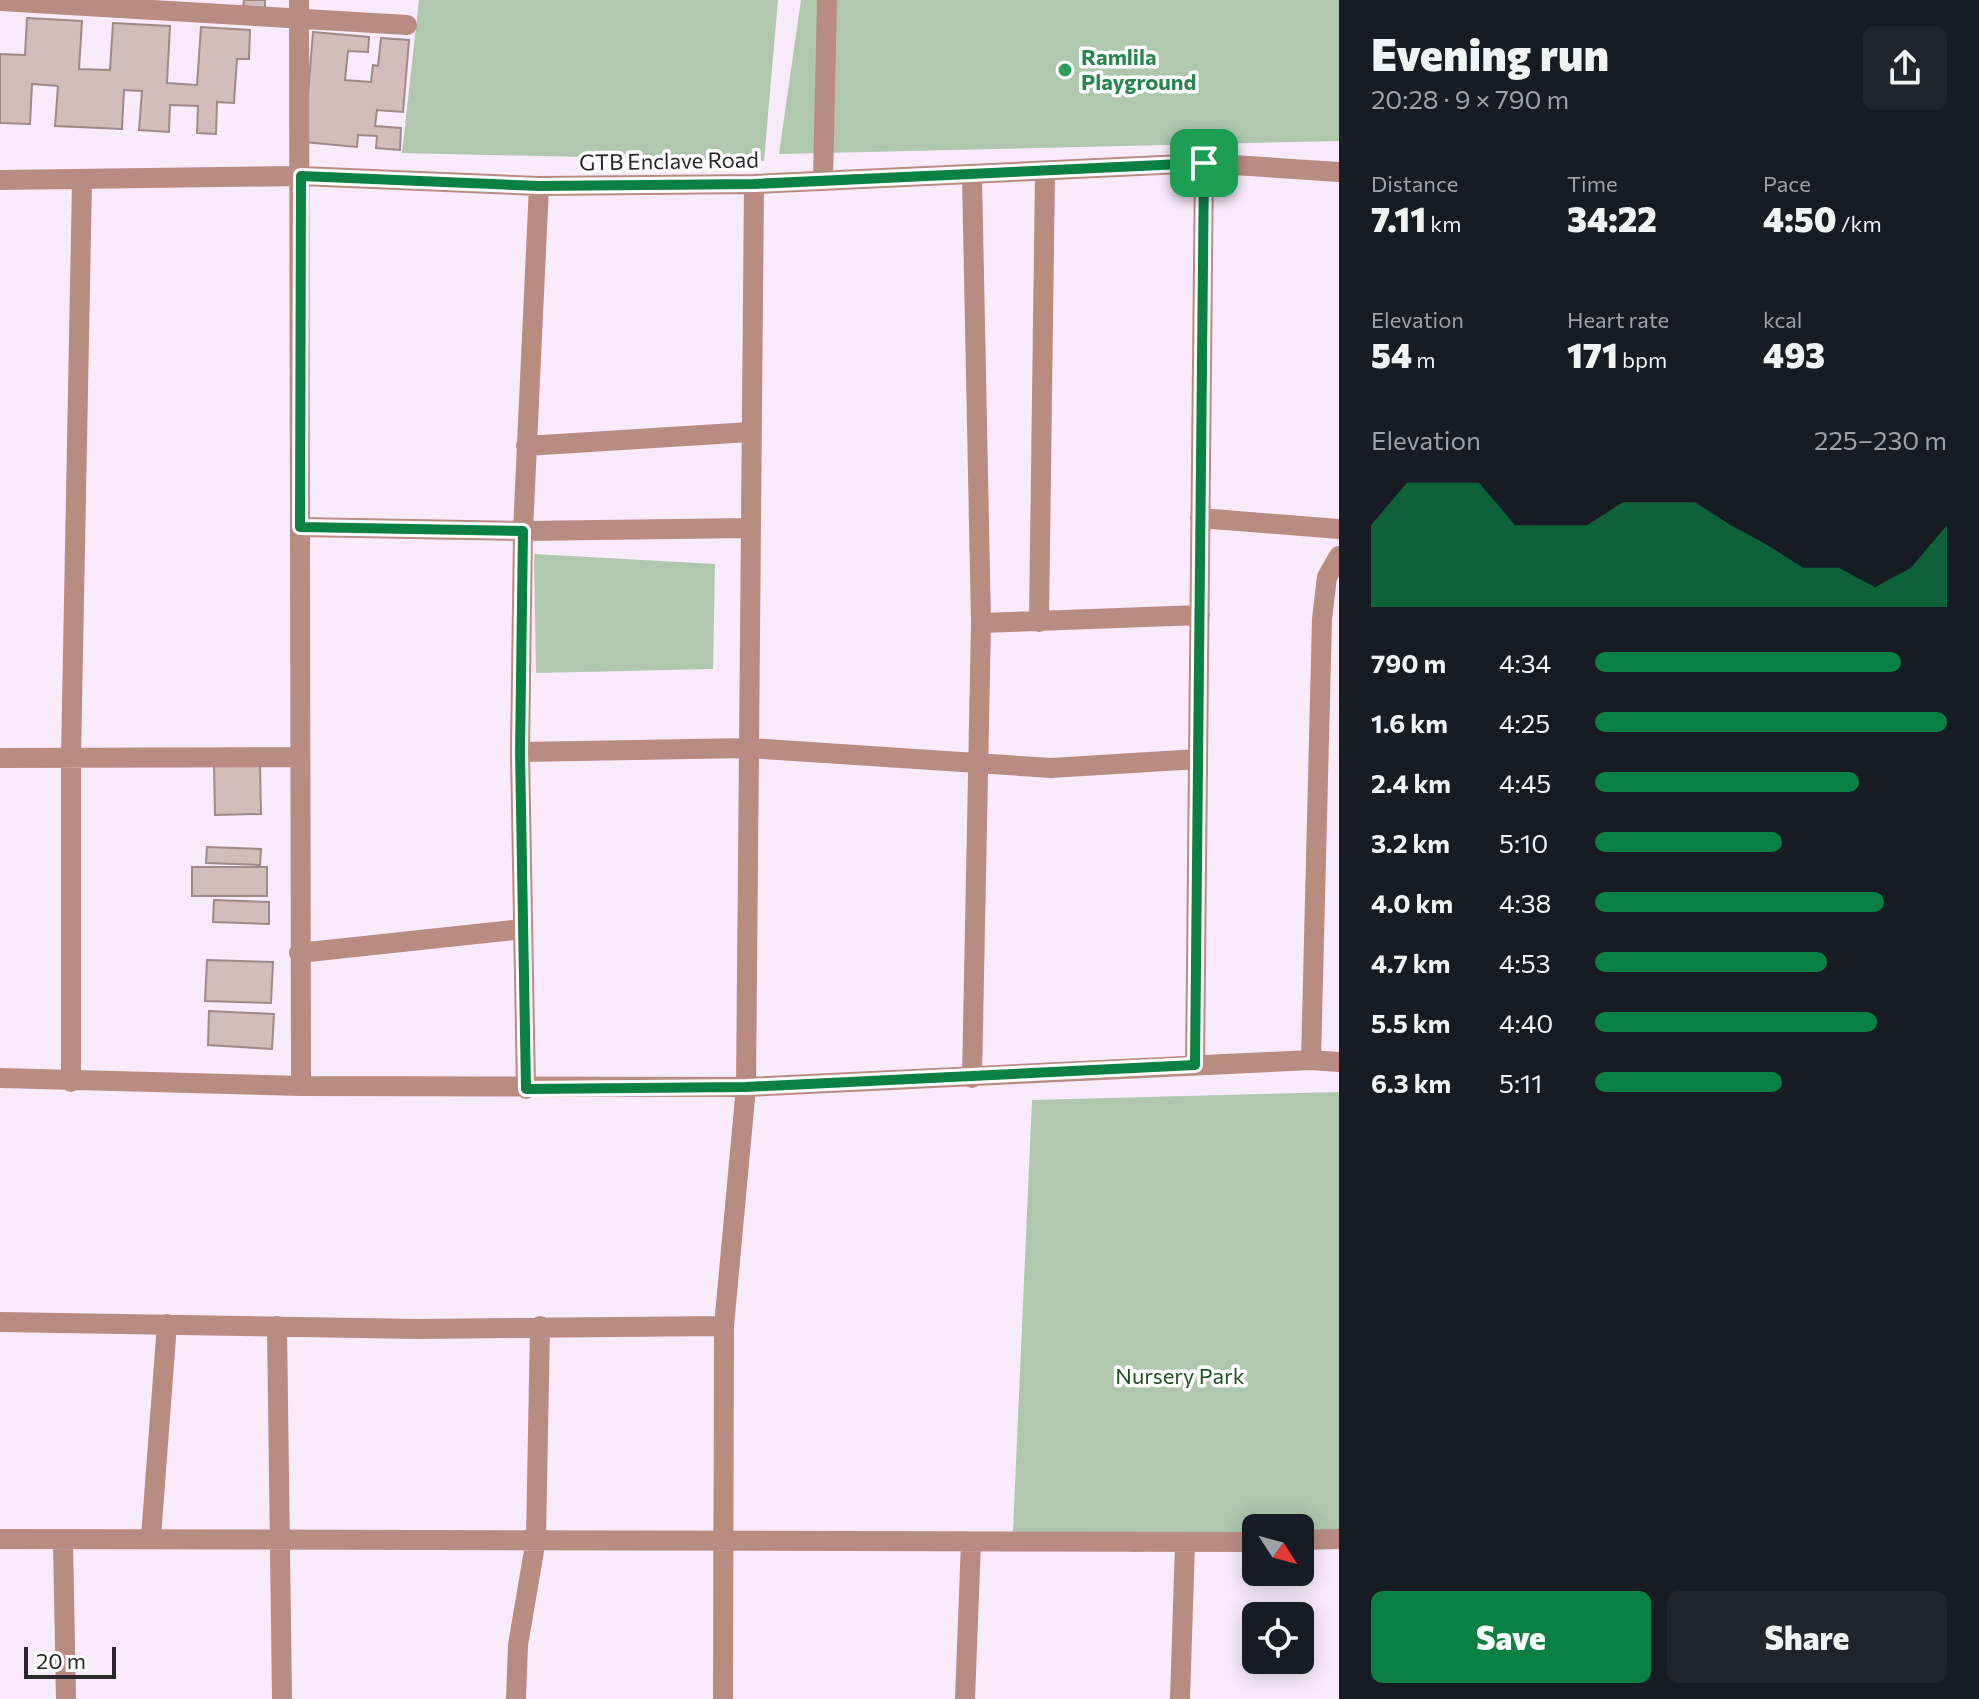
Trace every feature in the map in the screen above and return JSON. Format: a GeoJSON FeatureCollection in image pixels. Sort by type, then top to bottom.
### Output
{"type":"FeatureCollection","features":[{"type":"Feature","properties":{"kind":"street"},"geometry":{"type":"LineString","coordinates":[[299,0],[301,1086]]}},
{"type":"Feature","properties":{"kind":"street"},"geometry":{"type":"LineString","coordinates":[[823,180],[827,0]]}},
{"type":"Feature","properties":{"kind":"street"},"geometry":{"type":"LineString","coordinates":[[0,1],[298,22],[407,25]]}},
{"type":"Feature","properties":{"kind":"street"},"geometry":{"type":"LineString","coordinates":[[1195,1065],[1204,163]]}},
{"type":"Feature","properties":{"kind":"street","name":"GTB Enclave Road"},"geometry":{"type":"LineString","coordinates":[[0,180],[301,176],[539,186],[754,184],[1204,163],[1339,172]]}},
{"type":"Feature","properties":{"kind":"street"},"geometry":{"type":"LineString","coordinates":[[1039,622],[1045,172]]}},
{"type":"Feature","properties":{"kind":"street"},"geometry":{"type":"LineString","coordinates":[[972,176],[981,623],[972,1078]]}},
{"type":"Feature","properties":{"kind":"street"},"geometry":{"type":"LineString","coordinates":[[71,1082],[71,757],[82,181]]}},
{"type":"Feature","properties":{"kind":"street"},"geometry":{"type":"LineString","coordinates":[[723,1699],[724,1326],[746,1087],[754,184]]}},
{"type":"Feature","properties":{"kind":"street"},"geometry":{"type":"LineString","coordinates":[[526,1089],[520,752],[523,531],[539,186]]}},
{"type":"Feature","properties":{"kind":"street"},"geometry":{"type":"LineString","coordinates":[[526,446],[750,432]]}},
{"type":"Feature","properties":{"kind":"street"},"geometry":{"type":"LineString","coordinates":[[1200,518],[1339,529]]}},
{"type":"Feature","properties":{"kind":"street"},"geometry":{"type":"LineString","coordinates":[[300,527],[523,531],[749,528]]}},
{"type":"Feature","properties":{"kind":"street"},"geometry":{"type":"LineString","coordinates":[[1311,1060],[1322,619],[1327,577],[1339,556]]}},
{"type":"Feature","properties":{"kind":"street"},"geometry":{"type":"LineString","coordinates":[[981,623],[1200,615]]}},
{"type":"Feature","properties":{"kind":"street"},"geometry":{"type":"LineString","coordinates":[[520,752],[749,748],[978,766],[1051,768],[1198,759]]}},
{"type":"Feature","properties":{"kind":"street"},"geometry":{"type":"LineString","coordinates":[[0,758],[299,757]]}},
{"type":"Feature","properties":{"kind":"street"},"geometry":{"type":"LineString","coordinates":[[299,953],[523,929]]}},
{"type":"Feature","properties":{"kind":"street"},"geometry":{"type":"LineString","coordinates":[[0,1078],[71,1082],[526,1089],[746,1087],[1311,1060],[1339,1062]]}},
{"type":"Feature","properties":{"kind":"street"},"geometry":{"type":"LineString","coordinates":[[0,1322],[277,1326],[724,1326]]}},
{"type":"Feature","properties":{"kind":"street"},"geometry":{"type":"LineString","coordinates":[[151,1537],[167,1324]]}},
{"type":"Feature","properties":{"kind":"street"},"geometry":{"type":"LineString","coordinates":[[277,1326],[282,1699]]}},
{"type":"Feature","properties":{"kind":"street"},"geometry":{"type":"LineString","coordinates":[[516,1699],[518,1645],[536,1539],[540,1326]]}},
{"type":"Feature","properties":{"kind":"street"},"geometry":{"type":"LineString","coordinates":[[0,1539],[63,1541],[151,1537],[1242,1542]]}},
{"type":"Feature","properties":{"kind":"street"},"geometry":{"type":"LineString","coordinates":[[1314,1540],[1339,1539]]}},
{"type":"Feature","properties":{"kind":"street"},"geometry":{"type":"LineString","coordinates":[[63,1541],[66,1699]]}},
{"type":"Feature","properties":{"kind":"street"},"geometry":{"type":"LineString","coordinates":[[965,1699],[971,1542]]}},
{"type":"Feature","properties":{"kind":"street"},"geometry":{"type":"LineString","coordinates":[[1180,1699],[1185,1544]]}},
{"type":"Feature","properties":{"kind":"green space"},"geometry":{"type":"Polygon","coordinates":[[[419,0],[778,0],[764,161],[402,153],[419,0]]]}},
{"type":"Feature","properties":{"kind":"green space","name":"Ramlila Playground"},"geometry":{"type":"Polygon","coordinates":[[[801,0],[1339,0],[1339,141],[779,154],[801,0]]]}},
{"type":"Feature","properties":{"kind":"green space"},"geometry":{"type":"Polygon","coordinates":[[[534,554],[715,564],[713,669],[536,673],[534,554]]]}},
{"type":"Feature","properties":{"kind":"green space","name":"Nursery Park"},"geometry":{"type":"Polygon","coordinates":[[[1339,1092],[1339,1533],[1314,1535],[1314,1514],[1242,1514],[1242,1542],[1134,1552],[1013,1531],[1032,1100],[1339,1092]]]}},
{"type":"Feature","properties":{"kind":"building"},"geometry":{"type":"Polygon","coordinates":[[[244,0],[265,0],[265,8],[243,7],[244,0]]]}},
{"type":"Feature","properties":{"kind":"building"},"geometry":{"type":"Polygon","coordinates":[[[27,18],[82,21],[79,69],[110,70],[113,23],[170,26],[167,83],[197,85],[201,27],[250,30],[249,59],[237,59],[234,103],[217,102],[216,134],[197,133],[198,106],[170,105],[169,132],[139,130],[142,91],[124,90],[122,129],[55,126],[58,86],[32,84],[30,124],[0,123],[0,54],[25,55],[27,18]]]}},
{"type":"Feature","properties":{"kind":"building"},"geometry":{"type":"Polygon","coordinates":[[[313,32],[369,37],[368,52],[348,51],[345,80],[371,82],[373,65],[378,66],[381,38],[409,40],[403,112],[377,110],[375,126],[401,128],[400,150],[376,148],[377,136],[358,135],[357,147],[304,142],[313,32]]]}},
{"type":"Feature","properties":{"kind":"building"},"geometry":{"type":"Polygon","coordinates":[[[260,765],[261,814],[215,815],[214,766],[260,765]]]}},
{"type":"Feature","properties":{"kind":"building"},"geometry":{"type":"Polygon","coordinates":[[[207,847],[261,849],[260,865],[206,863],[207,847]]]}},
{"type":"Feature","properties":{"kind":"building"},"geometry":{"type":"Polygon","coordinates":[[[192,867],[267,867],[267,896],[192,896],[192,867]]]}},
{"type":"Feature","properties":{"kind":"building"},"geometry":{"type":"Polygon","coordinates":[[[214,900],[269,902],[269,924],[213,922],[214,900]]]}},
{"type":"Feature","properties":{"kind":"building"},"geometry":{"type":"Polygon","coordinates":[[[207,960],[273,962],[271,1003],[205,1001],[207,960]]]}},
{"type":"Feature","properties":{"kind":"building"},"geometry":{"type":"Polygon","coordinates":[[[209,1011],[274,1014],[272,1049],[208,1045],[209,1011]]]}},
{"type":"Feature","properties":{"kind":"place","name":"Ramlila Playground"},"geometry":{"type":"Point","coordinates":[1065,70]}},
{"type":"Feature","properties":{"kind":"route"},"geometry":{"type":"LineString","coordinates":[[1204,163],[1195,1065],[746,1087],[526,1089],[520,752],[523,531],[300,527],[301,176],[539,186],[754,184],[1204,163]]}}]}
